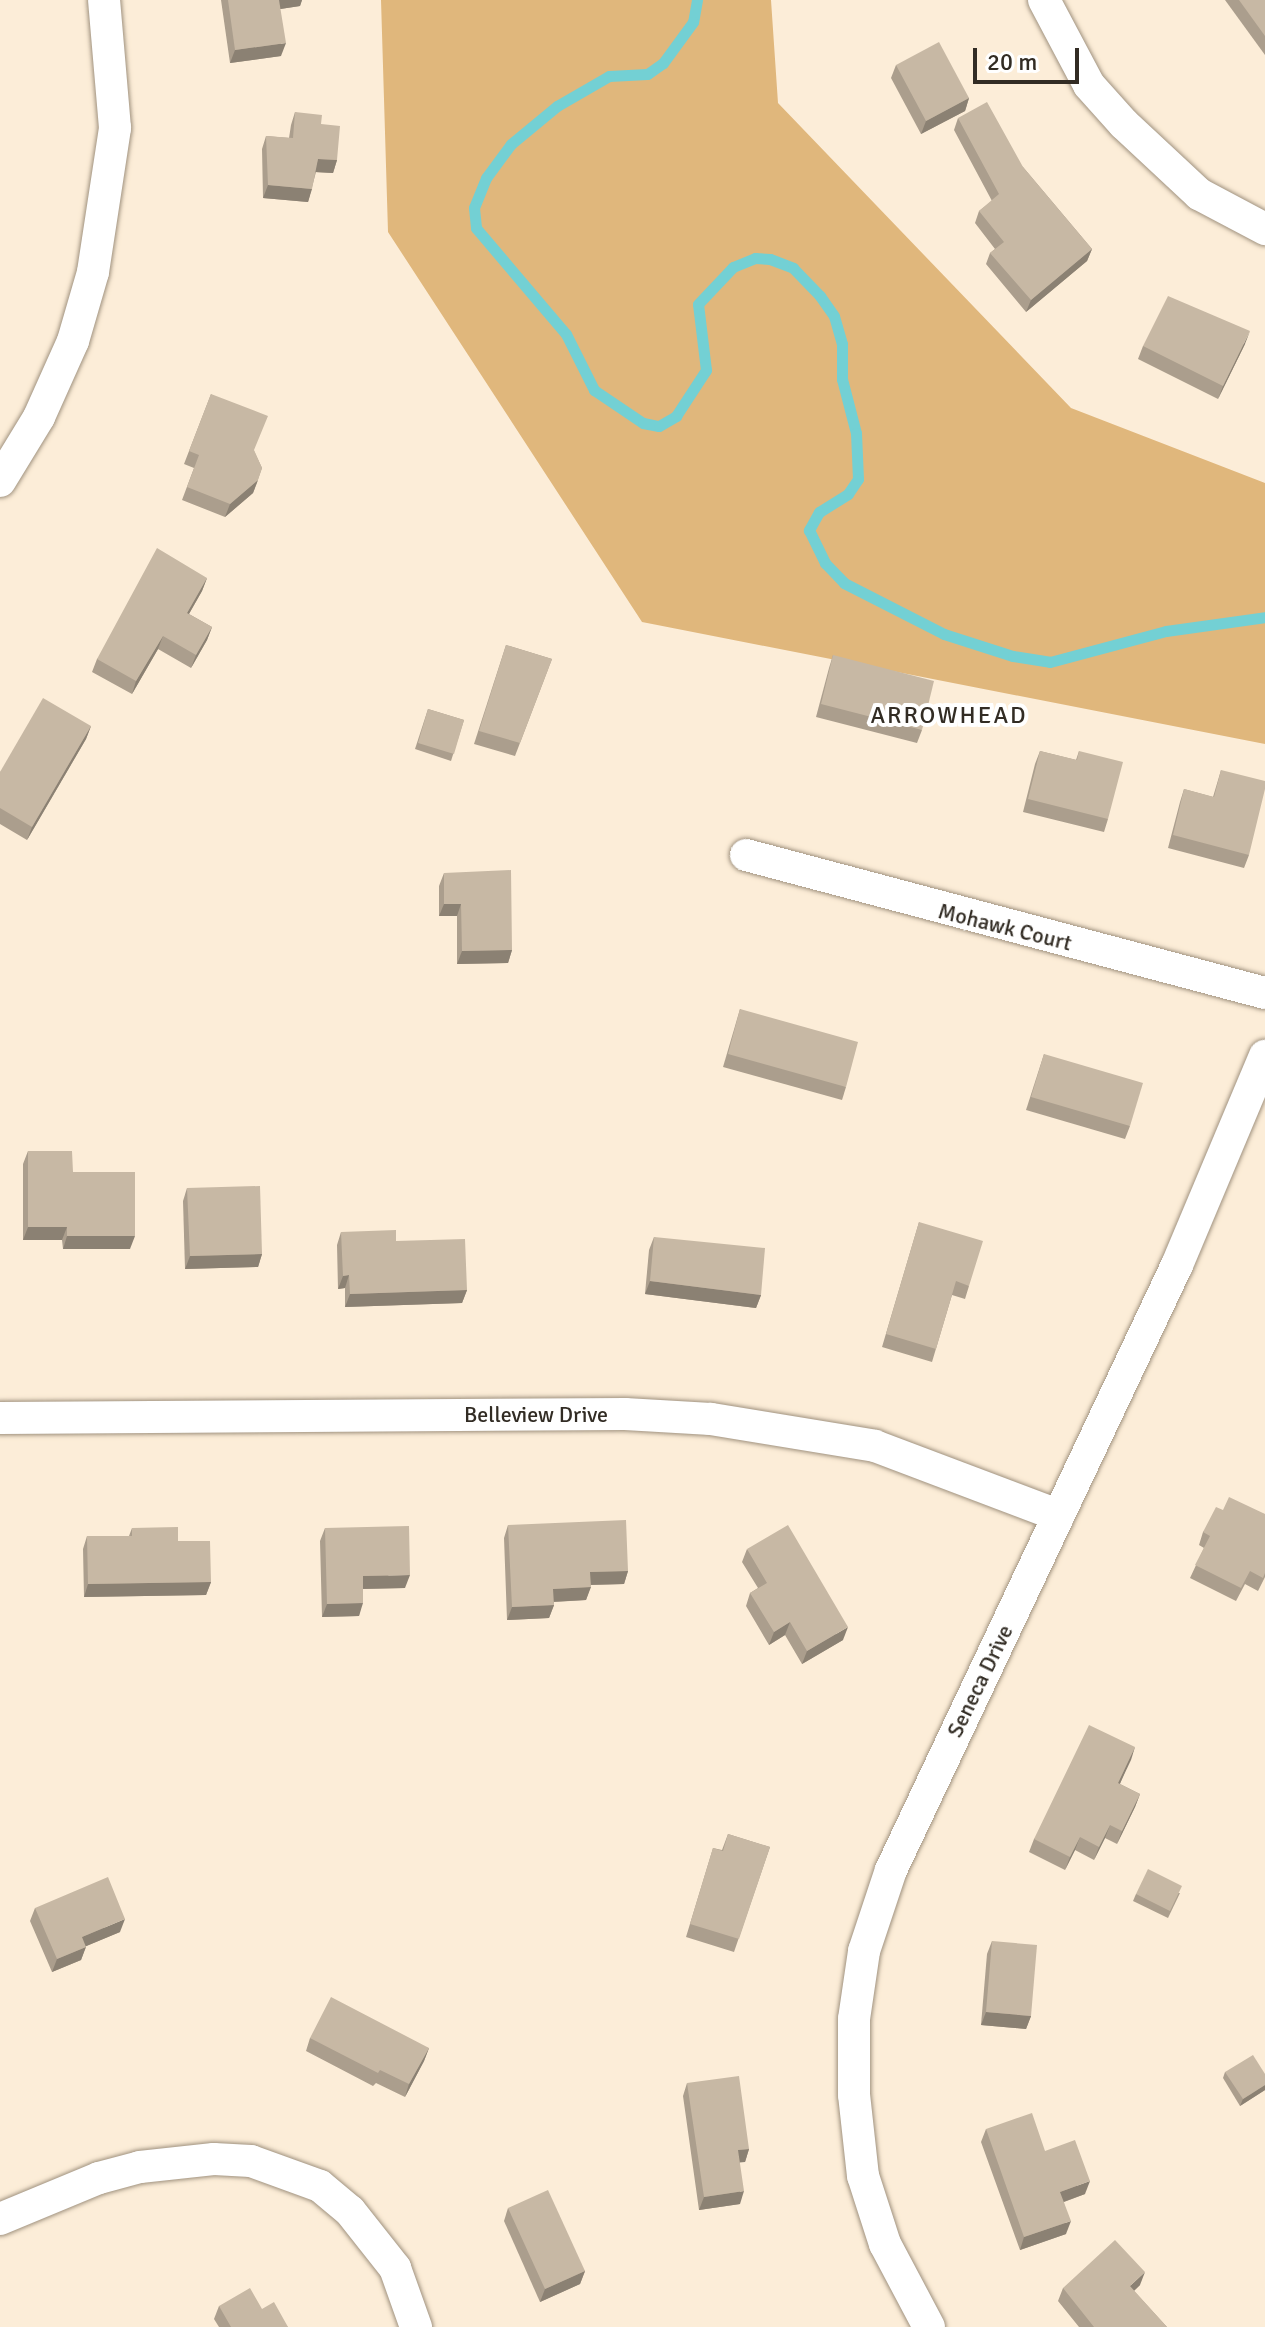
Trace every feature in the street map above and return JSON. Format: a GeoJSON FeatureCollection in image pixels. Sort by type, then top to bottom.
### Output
{"type":"FeatureCollection","features":[{"type":"Feature","properties":{"kind":"street"},"geometry":{"type":"LineString","coordinates":[[0,481],[51,392],[73,341],[93,272],[115,128],[104,0]]}},
{"type":"Feature","properties":{"kind":"street"},"geometry":{"type":"LineString","coordinates":[[1044,0],[1089,85],[1132,134],[1199,194],[1265,229]]}},
{"type":"Feature","properties":{"kind":"street","name":"Mohawk Court"},"geometry":{"type":"LineString","coordinates":[[746,855],[1265,993]]}},
{"type":"Feature","properties":{"kind":"street","name":"Seneca Drive"},"geometry":{"type":"LineString","coordinates":[[929,2327],[885,2244],[863,2176],[854,2095],[854,2019],[862,1965],[891,1870],[1177,1265],[1265,1056]]}},
{"type":"Feature","properties":{"kind":"street","name":"Belleview Drive"},"geometry":{"type":"LineString","coordinates":[[0,1418],[625,1414],[711,1419],[875,1446],[1058,1515]]}},
{"type":"Feature","properties":{"kind":"street"},"geometry":{"type":"LineString","coordinates":[[0,2219],[99,2178],[140,2167],[214,2159],[251,2161],[320,2186],[350,2211],[395,2268],[416,2327]]}},
{"type":"Feature","properties":{"kind":"shaded area"},"geometry":{"type":"Polygon","coordinates":[[[381,0],[771,0],[778,103],[1071,408],[1265,483],[1265,744],[642,622],[388,232],[381,0]]]}},
{"type":"Feature","properties":{"kind":"building"},"geometry":{"type":"Polygon","coordinates":[[[228,0],[279,0],[286,43],[235,50],[228,0]]]}},
{"type":"Feature","properties":{"kind":"building"},"geometry":{"type":"Polygon","coordinates":[[[1239,0],[1265,0],[1265,36],[1239,0]]]}},
{"type":"Feature","properties":{"kind":"building"},"geometry":{"type":"Polygon","coordinates":[[[939,42],[969,98],[926,121],[896,65],[939,42]]]}},
{"type":"Feature","properties":{"kind":"building"},"geometry":{"type":"Polygon","coordinates":[[[987,102],[1023,167],[1092,249],[1031,300],[990,253],[1004,242],[979,211],[999,194],[958,118],[987,102]]]}},
{"type":"Feature","properties":{"kind":"building"},"geometry":{"type":"Polygon","coordinates":[[[295,112],[322,115],[321,124],[340,126],[337,160],[318,159],[312,189],[268,185],[266,136],[293,138],[295,112]]]}},
{"type":"Feature","properties":{"kind":"building"},"geometry":{"type":"Polygon","coordinates":[[[1168,296],[1250,331],[1223,386],[1143,346],[1168,296]]]}},
{"type":"Feature","properties":{"kind":"building"},"geometry":{"type":"Polygon","coordinates":[[[211,394],[268,416],[254,450],[262,468],[258,480],[230,504],[187,487],[199,455],[189,451],[211,394]]]}},
{"type":"Feature","properties":{"kind":"building"},"geometry":{"type":"Polygon","coordinates":[[[157,548],[207,578],[187,613],[212,627],[196,655],[163,636],[136,681],[97,659],[157,548]]]}},
{"type":"Feature","properties":{"kind":"building"},"geometry":{"type":"Polygon","coordinates":[[[506,645],[552,659],[520,743],[479,731],[506,645]]]}},
{"type":"Feature","properties":{"kind":"building"},"geometry":{"type":"Polygon","coordinates":[[[833,655],[934,681],[922,730],[821,704],[833,655]]]}},
{"type":"Feature","properties":{"kind":"building"},"geometry":{"type":"Polygon","coordinates":[[[43,698],[91,726],[32,827],[0,808],[0,772],[43,698]]]}},
{"type":"Feature","properties":{"kind":"building"},"geometry":{"type":"Polygon","coordinates":[[[428,709],[464,720],[454,754],[418,743],[428,709]]]}},
{"type":"Feature","properties":{"kind":"building"},"geometry":{"type":"Polygon","coordinates":[[[1040,751],[1077,760],[1079,751],[1123,762],[1108,819],[1028,799],[1040,751]]]}},
{"type":"Feature","properties":{"kind":"building"},"geometry":{"type":"Polygon","coordinates":[[[1221,770],[1265,781],[1249,855],[1173,835],[1184,789],[1214,797],[1221,770]]]}},
{"type":"Feature","properties":{"kind":"building"},"geometry":{"type":"Polygon","coordinates":[[[511,870],[512,950],[462,951],[461,904],[444,904],[444,873],[511,870]]]}},
{"type":"Feature","properties":{"kind":"building"},"geometry":{"type":"Polygon","coordinates":[[[740,1009],[858,1042],[846,1087],[728,1054],[740,1009]]]}},
{"type":"Feature","properties":{"kind":"building"},"geometry":{"type":"Polygon","coordinates":[[[1044,1054],[1143,1083],[1130,1126],[1031,1097],[1044,1054]]]}},
{"type":"Feature","properties":{"kind":"building"},"geometry":{"type":"Polygon","coordinates":[[[28,1151],[72,1151],[73,1172],[135,1172],[135,1236],[67,1236],[67,1227],[28,1227],[28,1151]]]}},
{"type":"Feature","properties":{"kind":"building"},"geometry":{"type":"Polygon","coordinates":[[[260,1186],[262,1254],[190,1256],[187,1188],[260,1186]]]}},
{"type":"Feature","properties":{"kind":"building"},"geometry":{"type":"Polygon","coordinates":[[[919,1222],[983,1241],[969,1286],[956,1281],[936,1349],[886,1334],[919,1222]]]}},
{"type":"Feature","properties":{"kind":"building"},"geometry":{"type":"Polygon","coordinates":[[[396,1230],[396,1241],[465,1239],[467,1290],[350,1294],[349,1275],[343,1276],[341,1232],[396,1230]]]}},
{"type":"Feature","properties":{"kind":"building"},"geometry":{"type":"Polygon","coordinates":[[[654,1237],[765,1248],[761,1295],[650,1281],[654,1237]]]}},
{"type":"Feature","properties":{"kind":"building"},"geometry":{"type":"Polygon","coordinates":[[[1229,1497],[1265,1514],[1265,1573],[1263,1578],[1250,1571],[1241,1588],[1195,1565],[1210,1536],[1203,1532],[1216,1507],[1223,1510],[1229,1497]]]}},
{"type":"Feature","properties":{"kind":"building"},"geometry":{"type":"Polygon","coordinates":[[[626,1520],[628,1571],[590,1572],[591,1587],[553,1589],[554,1605],[512,1607],[508,1525],[626,1520]]]}},
{"type":"Feature","properties":{"kind":"building"},"geometry":{"type":"Polygon","coordinates":[[[788,1525],[848,1627],[807,1651],[790,1622],[774,1632],[750,1593],[767,1583],[747,1549],[788,1525]]]}},
{"type":"Feature","properties":{"kind":"building"},"geometry":{"type":"Polygon","coordinates":[[[409,1526],[410,1575],[363,1576],[363,1603],[327,1604],[325,1528],[409,1526]]]}},
{"type":"Feature","properties":{"kind":"building"},"geometry":{"type":"Polygon","coordinates":[[[178,1527],[178,1541],[210,1541],[211,1582],[88,1584],[87,1536],[132,1536],[132,1528],[178,1527]]]}},
{"type":"Feature","properties":{"kind":"building"},"geometry":{"type":"Polygon","coordinates":[[[1089,1725],[1135,1747],[1118,1783],[1140,1794],[1122,1831],[1110,1825],[1099,1847],[1080,1837],[1070,1857],[1034,1839],[1089,1725]]]}},
{"type":"Feature","properties":{"kind":"building"},"geometry":{"type":"Polygon","coordinates":[[[728,1834],[770,1847],[739,1939],[690,1924],[713,1848],[723,1851],[728,1834]]]}},
{"type":"Feature","properties":{"kind":"building"},"geometry":{"type":"Polygon","coordinates":[[[1148,1869],[1182,1886],[1170,1911],[1136,1894],[1148,1869]]]}},
{"type":"Feature","properties":{"kind":"building"},"geometry":{"type":"Polygon","coordinates":[[[108,1877],[125,1919],[82,1937],[86,1947],[57,1959],[35,1908],[108,1877]]]}},
{"type":"Feature","properties":{"kind":"building"},"geometry":{"type":"Polygon","coordinates":[[[992,1941],[1037,1945],[1031,2016],[986,2012],[992,1941]]]}},
{"type":"Feature","properties":{"kind":"building"},"geometry":{"type":"Polygon","coordinates":[[[331,1997],[429,2048],[409,2084],[380,2070],[378,2073],[310,2038],[331,1997]]]}},
{"type":"Feature","properties":{"kind":"building"},"geometry":{"type":"Polygon","coordinates":[[[1253,2055],[1265,2074],[1265,2085],[1243,2099],[1225,2072],[1253,2055]]]}},
{"type":"Feature","properties":{"kind":"building"},"geometry":{"type":"Polygon","coordinates":[[[739,2076],[749,2149],[738,2150],[744,2191],[704,2197],[687,2083],[739,2076]]]}},
{"type":"Feature","properties":{"kind":"building"},"geometry":{"type":"Polygon","coordinates":[[[1032,2113],[1045,2151],[1075,2140],[1090,2181],[1060,2192],[1071,2221],[1024,2237],[986,2129],[1032,2113]]]}},
{"type":"Feature","properties":{"kind":"building"},"geometry":{"type":"Polygon","coordinates":[[[548,2190],[585,2271],[545,2289],[508,2208],[548,2190]]]}},
{"type":"Feature","properties":{"kind":"building"},"geometry":{"type":"Polygon","coordinates":[[[1115,2240],[1145,2272],[1130,2286],[1167,2327],[1094,2327],[1063,2288],[1115,2240]]]}},
{"type":"Feature","properties":{"kind":"building"},"geometry":{"type":"Polygon","coordinates":[[[250,2288],[262,2309],[274,2302],[288,2327],[231,2327],[219,2306],[250,2288]]]}},
{"type":"Feature","properties":{"kind":"waterway"},"geometry":{"type":"LineString","coordinates":[[697,0],[693,22],[663,63],[647,74],[609,76],[557,106],[511,144],[486,178],[474,208],[476,228],[566,334],[594,390],[643,423],[659,426],[676,416],[706,370],[698,304],[733,267],[755,258],[770,259],[793,268],[820,296],[834,316],[842,344],[842,379],[856,433],[858,479],[848,494],[819,512],[809,530],[825,563],[844,583],[944,634],[1013,656],[1050,662],[1166,631],[1265,617]]}},
{"type":"Feature","properties":{"kind":"district","name":"ARROWHEAD"},"geometry":{"type":"Point","coordinates":[949,716]}}]}
